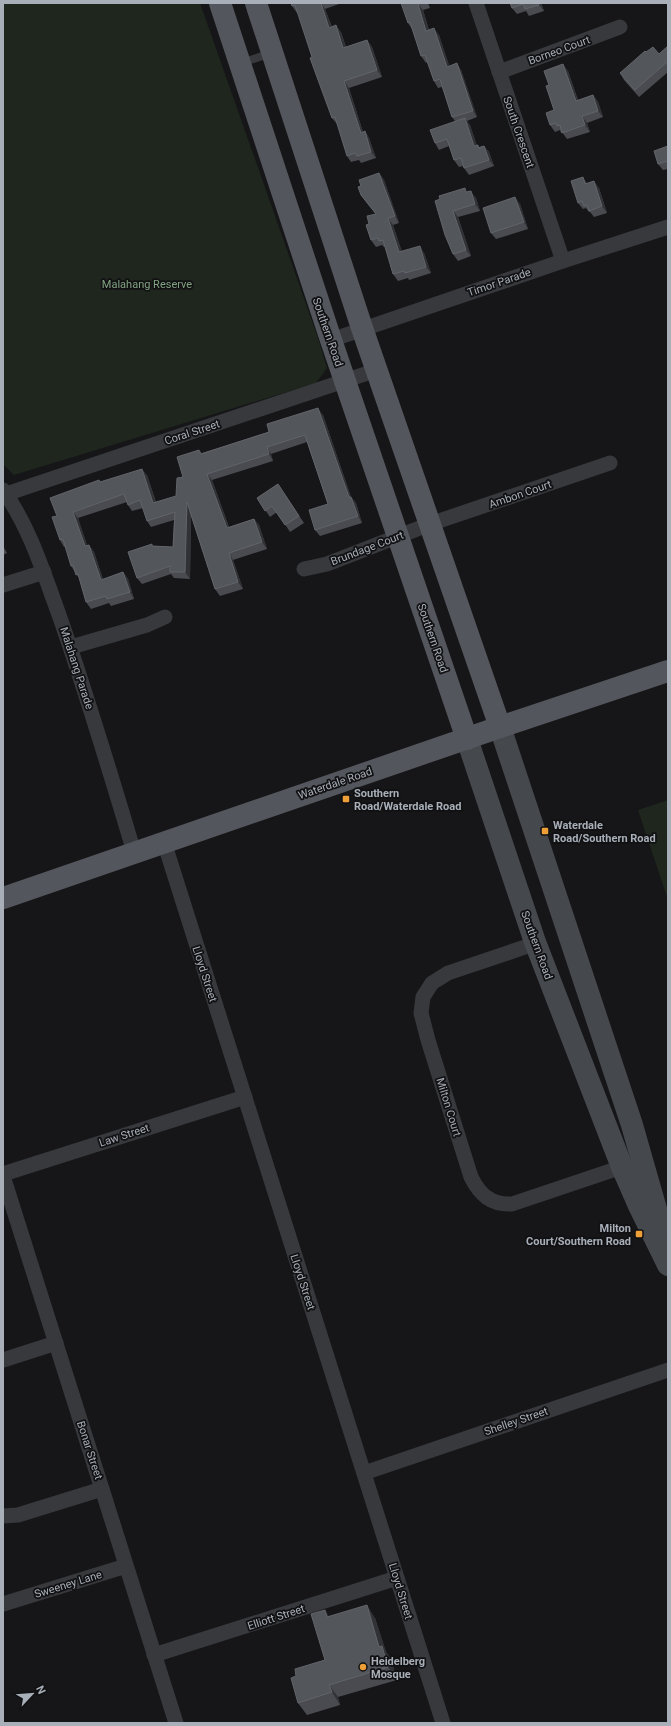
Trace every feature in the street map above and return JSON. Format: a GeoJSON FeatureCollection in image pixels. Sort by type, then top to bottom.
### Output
{"type":"FeatureCollection","features":[{"type":"Feature","properties":{"kind":"main road","name":"Southern Road"},"geometry":{"type":"LineString","coordinates":[[220,3],[331,340],[535,942],[622,1167],[668,1265]]}},
{"type":"Feature","properties":{"kind":"main road"},"geometry":{"type":"LineString","coordinates":[[256,3],[362,328],[500,727],[632,1125],[668,1252]]}},
{"type":"Feature","properties":{"kind":"main road","name":"Waterdale Road"},"geometry":{"type":"LineString","coordinates":[[3,898],[467,738],[668,671]]}},
{"type":"Feature","properties":{"kind":"street","name":"South Crescent"},"geometry":{"type":"LineString","coordinates":[[476,3],[563,260]]}},
{"type":"Feature","properties":{"kind":"street","name":"Borneo Court"},"geometry":{"type":"LineString","coordinates":[[499,72],[620,27]]}},
{"type":"Feature","properties":{"kind":"street","name":"Timor Parade"},"geometry":{"type":"LineString","coordinates":[[331,340],[362,328],[563,260],[668,227]]}},
{"type":"Feature","properties":{"kind":"street","name":"Coral Street"},"geometry":{"type":"LineString","coordinates":[[5,492],[377,370]]}},
{"type":"Feature","properties":{"kind":"street","name":"Ambon Court"},"geometry":{"type":"LineString","coordinates":[[430,524],[610,463]]}},
{"type":"Feature","properties":{"kind":"street","name":"Malahang Parade"},"geometry":{"type":"LineString","coordinates":[[5,492],[26,530],[44,572],[71,647],[134,852]]}},
{"type":"Feature","properties":{"kind":"street","name":"Brundage Court"},"geometry":{"type":"LineString","coordinates":[[304,569],[327,564],[430,524]]}},
{"type":"Feature","properties":{"kind":"street"},"geometry":{"type":"LineString","coordinates":[[3,586],[44,572]]}},
{"type":"Feature","properties":{"kind":"street"},"geometry":{"type":"LineString","coordinates":[[71,647],[147,625],[165,617]]}},
{"type":"Feature","properties":{"kind":"street","name":"Lloyd Street"},"geometry":{"type":"LineString","coordinates":[[164,842],[443,1723]]}},
{"type":"Feature","properties":{"kind":"street","name":"Milton Court"},"geometry":{"type":"LineString","coordinates":[[535,942],[525,948],[448,973],[432,983],[423,997],[421,1012],[428,1040],[471,1177],[480,1193],[487,1198],[502,1204],[512,1204],[622,1167]]}},
{"type":"Feature","properties":{"kind":"street","name":"Law Street"},"geometry":{"type":"LineString","coordinates":[[3,1175],[244,1097]]}},
{"type":"Feature","properties":{"kind":"street","name":"Bonar Street"},"geometry":{"type":"LineString","coordinates":[[3,1175],[176,1723]]}},
{"type":"Feature","properties":{"kind":"street"},"geometry":{"type":"LineString","coordinates":[[3,1360],[56,1343]]}},
{"type":"Feature","properties":{"kind":"street","name":"Shelley Street"},"geometry":{"type":"LineString","coordinates":[[364,1473],[668,1370]]}},
{"type":"Feature","properties":{"kind":"street"},"geometry":{"type":"LineString","coordinates":[[3,1516],[18,1515],[102,1489]]}},
{"type":"Feature","properties":{"kind":"street","name":"Sweeney Lane"},"geometry":{"type":"LineString","coordinates":[[6,1603],[126,1566]]}},
{"type":"Feature","properties":{"kind":"street","name":"Elliott Street"},"geometry":{"type":"LineString","coordinates":[[154,1655],[397,1578]]}},
{"type":"Feature","properties":{"kind":"lane"},"geometry":{"type":"LineString","coordinates":[[240,64],[272,53]]}},
{"type":"Feature","properties":{"kind":"green space","name":"Malahang Reserve"},"geometry":{"type":"Polygon","coordinates":[[[3,3],[200,3],[318,338],[327,368],[316,383],[14,475],[3,464],[3,3]]]}},
{"type":"Feature","properties":{"kind":"green space"},"geometry":{"type":"Polygon","coordinates":[[[668,800],[668,900],[638,810],[668,800]]]}},
{"type":"Feature","properties":{"kind":"building"},"geometry":{"type":"Polygon","coordinates":[[[291,3],[321,3],[329,28],[336,25],[343,48],[367,40],[377,70],[344,81],[361,133],[365,131],[371,152],[357,156],[355,153],[347,156],[335,117],[332,118],[310,58],[312,57],[295,5],[292,6],[291,3]]]}},
{"type":"Feature","properties":{"kind":"building"},"geometry":{"type":"Polygon","coordinates":[[[401,3],[420,3],[418,4],[426,31],[434,28],[447,67],[457,63],[473,111],[452,117],[440,79],[434,81],[425,55],[421,56],[410,22],[408,23],[401,3]]]}},
{"type":"Feature","properties":{"kind":"building"},"geometry":{"type":"Polygon","coordinates":[[[510,3],[538,3],[539,5],[525,9],[523,4],[512,8],[510,3]]]}},
{"type":"Feature","properties":{"kind":"building"},"geometry":{"type":"Polygon","coordinates":[[[668,46],[668,61],[635,90],[620,73],[645,51],[646,52],[653,47],[659,54],[668,46]]]}},
{"type":"Feature","properties":{"kind":"building"},"geometry":{"type":"Polygon","coordinates":[[[563,64],[576,101],[593,95],[598,111],[582,116],[585,125],[562,133],[560,125],[557,126],[556,123],[550,125],[546,113],[554,110],[546,86],[549,85],[544,71],[563,64]]]}},
{"type":"Feature","properties":{"kind":"building"},"geometry":{"type":"Polygon","coordinates":[[[465,118],[474,146],[478,145],[478,148],[484,146],[489,160],[464,168],[461,158],[454,160],[447,139],[435,143],[430,130],[465,118]]]}},
{"type":"Feature","properties":{"kind":"building"},"geometry":{"type":"Polygon","coordinates":[[[668,146],[668,161],[658,164],[654,151],[668,146]]]}},
{"type":"Feature","properties":{"kind":"building"},"geometry":{"type":"Polygon","coordinates":[[[379,173],[395,216],[388,218],[399,252],[420,246],[426,267],[405,273],[404,271],[393,274],[383,240],[379,241],[378,238],[371,240],[366,225],[369,224],[367,216],[376,214],[361,195],[358,187],[361,186],[359,180],[379,173]]]}},
{"type":"Feature","properties":{"kind":"building"},"geometry":{"type":"Polygon","coordinates":[[[583,177],[585,184],[594,181],[602,206],[589,211],[587,205],[584,206],[582,201],[578,203],[571,181],[583,177]]]}},
{"type":"Feature","properties":{"kind":"building"},"geometry":{"type":"Polygon","coordinates":[[[465,188],[466,192],[471,191],[475,204],[453,211],[466,250],[453,254],[445,235],[435,201],[440,199],[439,196],[465,188]]]}},
{"type":"Feature","properties":{"kind":"building"},"geometry":{"type":"Polygon","coordinates":[[[515,197],[524,222],[491,233],[483,208],[515,197]]]}},
{"type":"Feature","properties":{"kind":"building"},"geometry":{"type":"Polygon","coordinates":[[[318,408],[349,497],[351,497],[358,516],[315,530],[309,510],[328,504],[305,435],[267,447],[269,454],[207,474],[227,528],[254,519],[262,542],[229,553],[238,582],[215,589],[187,502],[185,572],[170,572],[170,566],[137,578],[128,552],[152,544],[152,546],[173,547],[175,512],[147,521],[140,500],[128,505],[124,494],[73,512],[85,546],[89,545],[101,580],[123,572],[130,592],[107,599],[106,596],[86,602],[78,574],[76,575],[73,565],[71,566],[63,539],[60,540],[52,517],[57,516],[50,498],[99,480],[100,482],[142,469],[153,503],[176,496],[177,478],[183,477],[177,457],[199,450],[201,454],[269,432],[267,424],[318,408]]]}},
{"type":"Feature","properties":{"kind":"building"},"geometry":{"type":"Polygon","coordinates":[[[278,484],[299,516],[285,525],[272,506],[265,511],[257,498],[278,484]]]}},
{"type":"Feature","properties":{"kind":"building","name":"Heidelberg Mosque"},"geometry":{"type":"Polygon","coordinates":[[[367,1605],[379,1647],[382,1646],[388,1667],[329,1685],[332,1692],[298,1703],[291,1678],[296,1676],[295,1669],[325,1660],[311,1614],[325,1610],[327,1617],[367,1605]]]}},
{"type":"Feature","properties":{"kind":"place","name":"Southern Road/Waterdale Road"},"geometry":{"type":"Point","coordinates":[346,799]}},
{"type":"Feature","properties":{"kind":"place","name":"Waterdale Road/Southern Road"},"geometry":{"type":"Point","coordinates":[545,831]}},
{"type":"Feature","properties":{"kind":"place","name":"Milton Court/Southern Road"},"geometry":{"type":"Point","coordinates":[639,1234]}},
{"type":"Feature","properties":{"kind":"place","name":"Heidelberg Mosque"},"geometry":{"type":"Point","coordinates":[363,1667]}}]}
